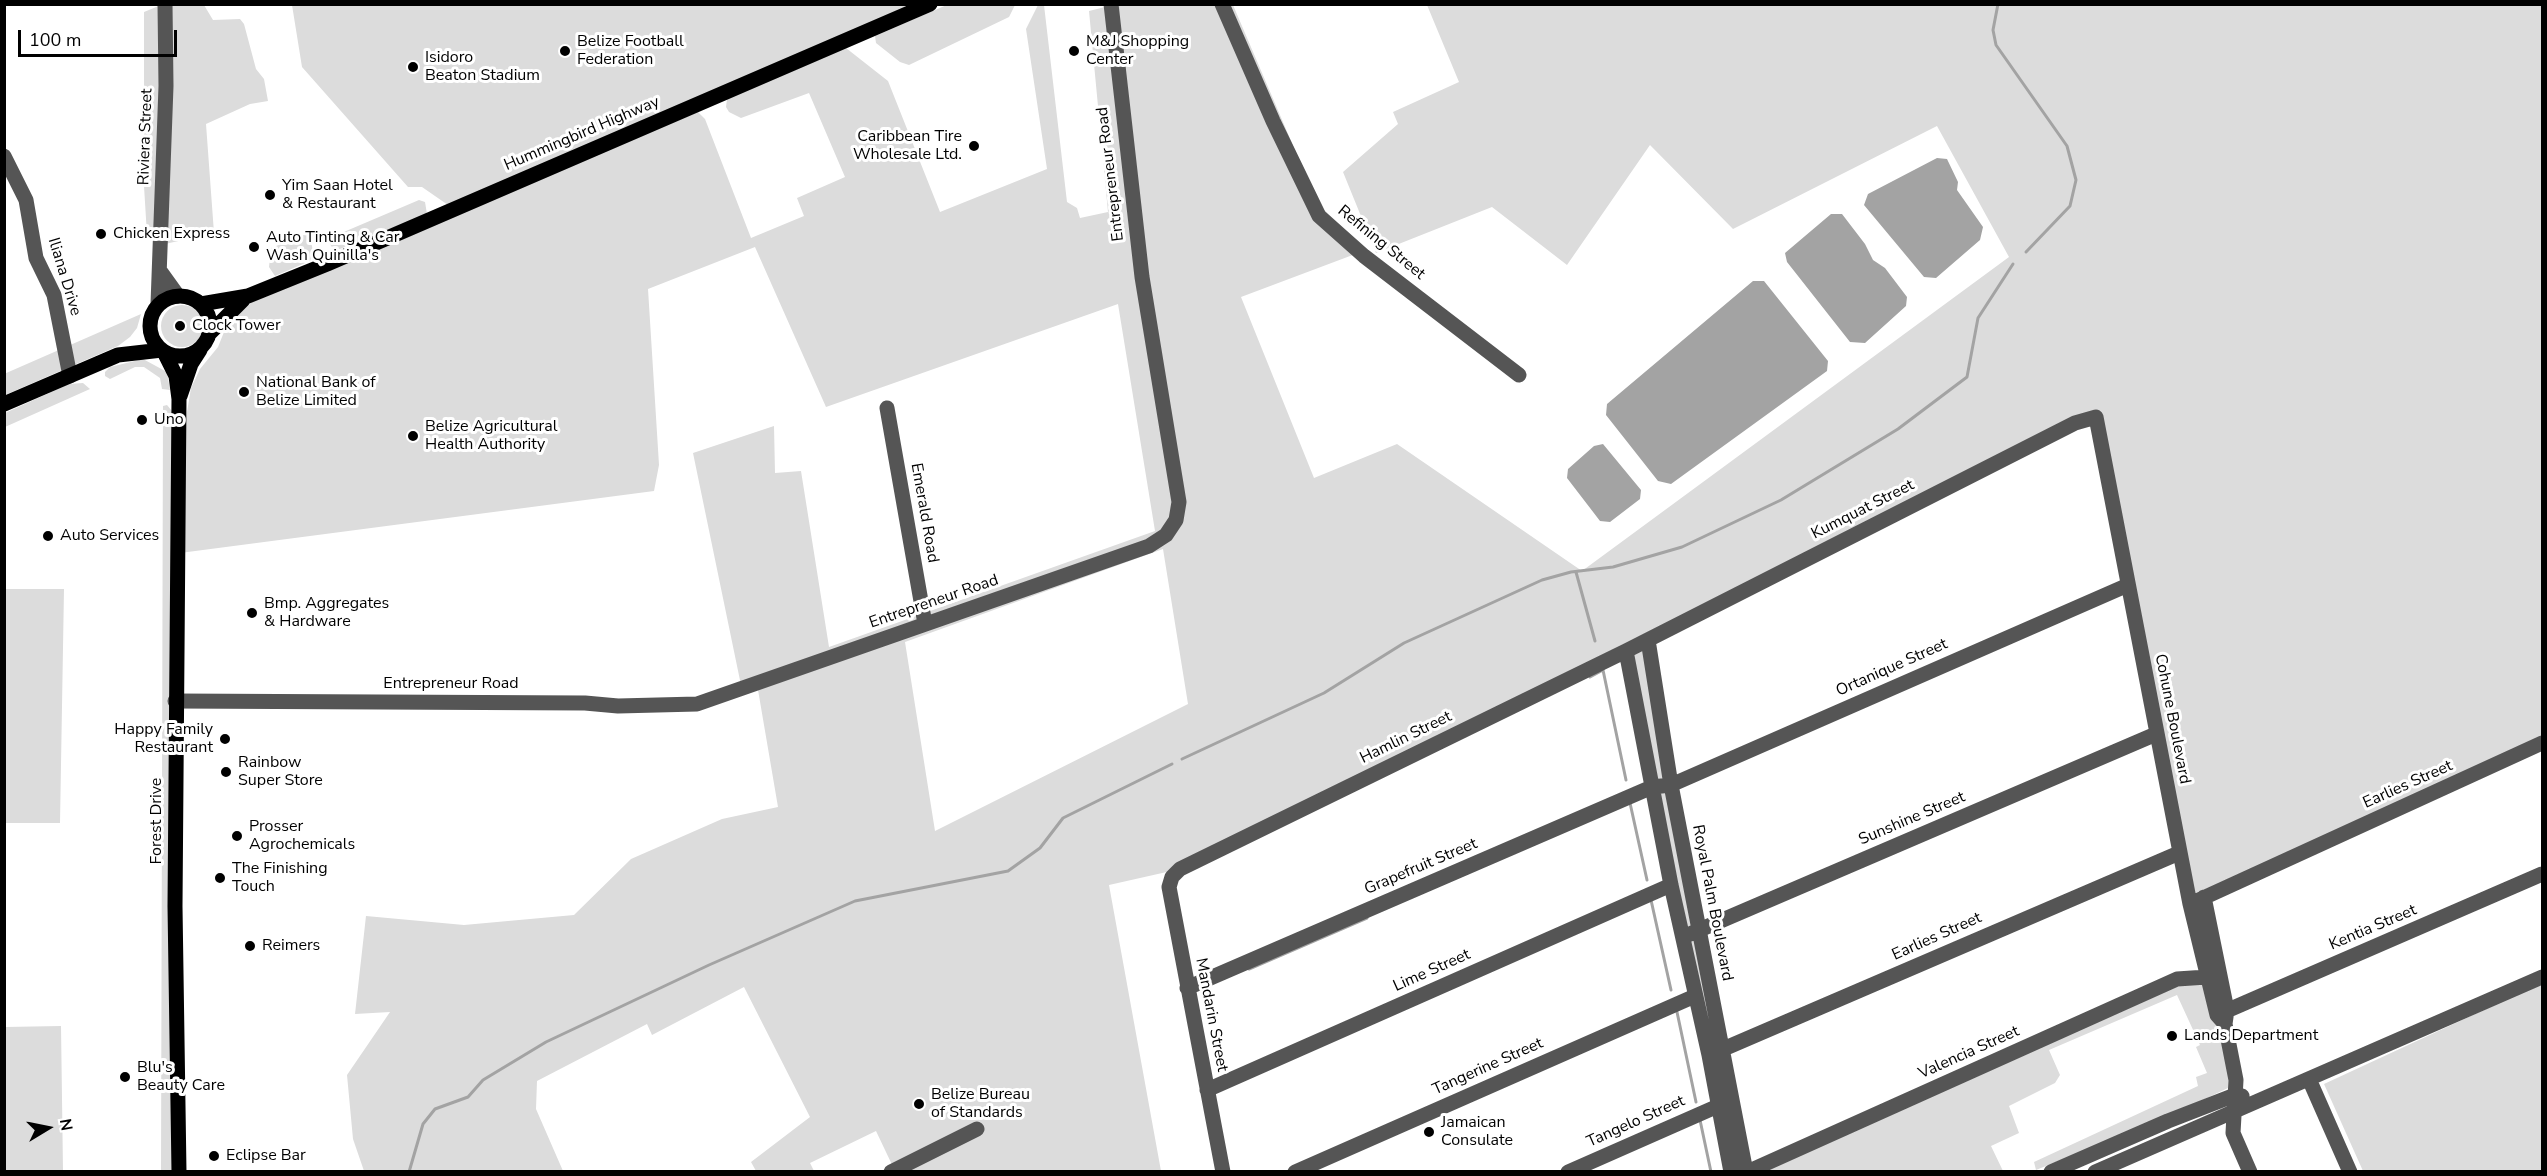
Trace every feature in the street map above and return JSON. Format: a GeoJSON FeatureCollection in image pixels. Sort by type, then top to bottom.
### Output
{"type":"FeatureCollection","features":[{"type":"Feature","properties":{"kind":"main road","name":"Hummingbird Highway"},"geometry":{"type":"LineString","coordinates":[[201,304],[248,296],[930,4]]}},
{"type":"Feature","properties":{"kind":"main road"},"geometry":{"type":"LineString","coordinates":[[118,355],[163,351],[183,357],[200,349],[209,334],[209,318],[201,304],[194,299],[178,296],[158,304],[150,319],[150,328],[152,338],[163,351]]}},
{"type":"Feature","properties":{"kind":"main road","name":"Hummingbird Highway"},"geometry":{"type":"LineString","coordinates":[[209,334],[248,296]]}},
{"type":"Feature","properties":{"kind":"main road"},"geometry":{"type":"LineString","coordinates":[[4,404],[118,355],[150,328]]}},
{"type":"Feature","properties":{"kind":"main road","name":"Forest Drive"},"geometry":{"type":"LineString","coordinates":[[179,399],[191,364],[200,349]]}},
{"type":"Feature","properties":{"kind":"main road","name":"Forest Drive"},"geometry":{"type":"LineString","coordinates":[[163,351],[176,376],[179,399],[180,553],[175,701],[179,1172]]}},
{"type":"Feature","properties":{"kind":"street","name":"Riviera Street"},"geometry":{"type":"LineString","coordinates":[[158,304],[166,86],[165,4]]}},
{"type":"Feature","properties":{"kind":"street","name":"Entrepreneur Road"},"geometry":{"type":"LineString","coordinates":[[175,701],[585,703],[618,706],[698,704],[1149,546],[1166,535],[1176,520],[1179,502],[1142,277],[1111,4]]}},
{"type":"Feature","properties":{"kind":"street","name":"Refining Street"},"geometry":{"type":"LineString","coordinates":[[1222,4],[1273,121],[1319,216],[1364,256],[1519,375]]}},
{"type":"Feature","properties":{"kind":"street","name":"Iliana Drive"},"geometry":{"type":"LineString","coordinates":[[4,156],[26,200],[36,258],[54,295],[70,376]]}},
{"type":"Feature","properties":{"kind":"street"},"geometry":{"type":"LineString","coordinates":[[160,271],[178,296]]}},
{"type":"Feature","properties":{"kind":"street","name":"Emerald Road"},"geometry":{"type":"LineString","coordinates":[[887,408],[925,624]]}},
{"type":"Feature","properties":{"kind":"street","name":"Cohune Boulevard"},"geometry":{"type":"LineString","coordinates":[[2096,417],[2179,853],[2197,901],[2236,1080],[2233,1133],[2250,1172]]}},
{"type":"Feature","properties":{"kind":"street","name":"Kumquat Street"},"geometry":{"type":"LineString","coordinates":[[1648,640],[2075,423],[2096,417]]}},
{"type":"Feature","properties":{"kind":"street","name":"Ortanique Street"},"geometry":{"type":"LineString","coordinates":[[1671,785],[2128,585]]}},
{"type":"Feature","properties":{"kind":"street","name":"Hamlin Street"},"geometry":{"type":"LineString","coordinates":[[1180,869],[1648,640]]}},
{"type":"Feature","properties":{"kind":"street","name":"Royal Palm Boulevard"},"geometry":{"type":"LineString","coordinates":[[1648,640],[1671,785],[1699,930],[1715,1053],[1718,1106],[1731,1172]]}},
{"type":"Feature","properties":{"kind":"street","name":"Royal Palm Boulevard"},"geometry":{"type":"LineString","coordinates":[[1626,651],[1695,996],[1715,1053],[1746,1172]]}},
{"type":"Feature","properties":{"kind":"street","name":"Sunshine Street"},"geometry":{"type":"LineString","coordinates":[[1682,937],[2156,734]]}},
{"type":"Feature","properties":{"kind":"street","name":"Earlies Street"},"geometry":{"type":"LineString","coordinates":[[2197,901],[2542,743]]}},
{"type":"Feature","properties":{"kind":"street","name":"Grapefruit Street"},"geometry":{"type":"LineString","coordinates":[[1186,988],[1652,787],[1671,785]]}},
{"type":"Feature","properties":{"kind":"street","name":"Earlies Street"},"geometry":{"type":"LineString","coordinates":[[1715,1053],[2179,853]]}},
{"type":"Feature","properties":{"kind":"street","name":"Mandarin Street"},"geometry":{"type":"LineString","coordinates":[[1180,869],[1172,877],[1169,888],[1186,988],[1223,1172]]}},
{"type":"Feature","properties":{"kind":"street","name":"Kentia Street"},"geometry":{"type":"LineString","coordinates":[[2223,1016],[2542,874]]}},
{"type":"Feature","properties":{"kind":"street","name":"Lime Street"},"geometry":{"type":"LineString","coordinates":[[1207,1090],[1671,885]]}},
{"type":"Feature","properties":{"kind":"street","name":"Cohune Boulevard"},"geometry":{"type":"LineString","coordinates":[[2197,901],[2207,977],[2223,1016]]}},
{"type":"Feature","properties":{"kind":"street","name":"Valencia Street"},"geometry":{"type":"LineString","coordinates":[[1746,1172],[2177,979],[2207,977]]}},
{"type":"Feature","properties":{"kind":"street"},"geometry":{"type":"LineString","coordinates":[[2095,1172],[2542,977]]}},
{"type":"Feature","properties":{"kind":"street","name":"Tangerine Street"},"geometry":{"type":"LineString","coordinates":[[1295,1172],[1695,996]]}},
{"type":"Feature","properties":{"kind":"street"},"geometry":{"type":"LineString","coordinates":[[2309,1079],[2350,1172]]}},
{"type":"Feature","properties":{"kind":"street"},"geometry":{"type":"LineString","coordinates":[[2050,1172],[2235,1095],[2260,1100]]}},
{"type":"Feature","properties":{"kind":"street","name":"Tangelo Street"},"geometry":{"type":"LineString","coordinates":[[1568,1172],[1718,1106]]}},
{"type":"Feature","properties":{"kind":"street"},"geometry":{"type":"LineString","coordinates":[[2168,1121],[2174,1138]]}},
{"type":"Feature","properties":{"kind":"street"},"geometry":{"type":"LineString","coordinates":[[891,1172],[977,1129]]}},
{"type":"Feature","properties":{"kind":"shaded area"},"geometry":{"type":"Polygon","coordinates":[[[949,4],[1015,5],[1009,17],[909,65],[900,62],[876,43],[875,36],[949,4]]]}},
{"type":"Feature","properties":{"kind":"shaded area"},"geometry":{"type":"Polygon","coordinates":[[[1117,4],[1233,5],[1318,204],[1366,250],[1241,297],[1314,478],[1397,444],[1582,571],[2009,257],[1937,126],[1733,229],[1650,145],[1567,265],[1492,207],[1376,253],[1343,172],[1398,124],[1393,112],[1459,82],[1427,5],[2542,5],[2542,743],[2190,904],[2096,418],[1648,640],[1746,1171],[1730,1171],[1626,652],[1180,869],[1109,885],[1161,1171],[895,1171],[876,1131],[810,1163],[814,1171],[756,1171],[751,1162],[810,1117],[744,987],[652,1035],[647,1024],[537,1081],[536,1109],[563,1171],[364,1171],[353,1139],[347,1075],[390,1012],[355,1014],[366,916],[464,925],[574,915],[631,859],[722,819],[778,807],[757,684],[742,690],[693,453],[774,426],[775,473],[801,471],[829,647],[1155,531],[1118,304],[826,407],[755,247],[648,289],[659,465],[654,491],[180,553],[179,460],[191,388],[200,369],[218,347],[226,327],[253,301],[698,112],[705,119],[751,238],[804,216],[797,198],[845,177],[809,93],[741,118],[729,112],[726,107],[727,99],[846,48],[888,81],[940,212],[1047,169],[1026,29],[1038,5],[1044,5],[1067,202],[1077,208],[1080,218],[1108,212],[1089,11],[1117,4]],[[1163,549],[905,642],[935,831],[1188,704],[1163,549]]]}},
{"type":"Feature","properties":{"kind":"shaded area"},"geometry":{"type":"Polygon","coordinates":[[[161,5],[204,5],[213,20],[240,19],[244,24],[256,69],[264,79],[268,101],[250,104],[206,124],[214,233],[165,244],[163,229],[151,231],[151,234],[147,235],[144,186],[144,12],[161,5]]]}},
{"type":"Feature","properties":{"kind":"shaded area"},"geometry":{"type":"Polygon","coordinates":[[[292,5],[913,5],[448,205],[422,187],[408,187],[302,67],[292,5]]]}},
{"type":"Feature","properties":{"kind":"shaded area"},"geometry":{"type":"Polygon","coordinates":[[[1937,158],[1947,159],[1958,182],[1957,190],[1983,227],[1980,240],[1936,278],[1924,277],[1864,205],[1868,194],[1937,158]]]}},
{"type":"Feature","properties":{"kind":"shaded area"},"geometry":{"type":"Polygon","coordinates":[[[419,200],[425,202],[427,214],[335,251],[329,243],[332,237],[419,200]]]}},
{"type":"Feature","properties":{"kind":"shaded area"},"geometry":{"type":"Polygon","coordinates":[[[1831,214],[1842,214],[1865,244],[1873,260],[1885,268],[1907,297],[1906,306],[1865,343],[1850,342],[1787,262],[1785,253],[1831,214]]]}},
{"type":"Feature","properties":{"kind":"shaded area"},"geometry":{"type":"Polygon","coordinates":[[[309,233],[313,251],[310,261],[275,276],[269,267],[271,248],[309,233]]]}},
{"type":"Feature","properties":{"kind":"shaded area"},"geometry":{"type":"Polygon","coordinates":[[[1753,281],[1764,281],[1828,361],[1827,371],[1671,484],[1658,481],[1606,415],[1607,404],[1753,281]]]}},
{"type":"Feature","properties":{"kind":"shaded area"},"geometry":{"type":"Polygon","coordinates":[[[182,305],[190,306],[197,311],[202,318],[202,334],[197,341],[190,346],[182,347],[174,346],[167,341],[162,334],[161,326],[162,318],[167,311],[174,306],[182,305]]]}},
{"type":"Feature","properties":{"kind":"shaded area"},"geometry":{"type":"Polygon","coordinates":[[[141,314],[137,328],[118,346],[5,395],[4,374],[141,314]]]}},
{"type":"Feature","properties":{"kind":"shaded area"},"geometry":{"type":"Polygon","coordinates":[[[143,359],[167,372],[170,390],[162,389],[160,378],[144,367],[135,367],[110,379],[105,376],[105,372],[110,367],[143,359]]]}},
{"type":"Feature","properties":{"kind":"shaded area"},"geometry":{"type":"Polygon","coordinates":[[[83,383],[90,389],[5,427],[5,413],[69,384],[83,383]]]}},
{"type":"Feature","properties":{"kind":"shaded area"},"geometry":{"type":"Polygon","coordinates":[[[167,405],[172,411],[172,1171],[161,1172],[163,406],[167,405]]]}},
{"type":"Feature","properties":{"kind":"shaded area"},"geometry":{"type":"Polygon","coordinates":[[[1603,444],[1641,490],[1640,499],[1610,522],[1600,521],[1567,478],[1568,469],[1594,446],[1603,444]]]}},
{"type":"Feature","properties":{"kind":"shaded area"},"geometry":{"type":"Polygon","coordinates":[[[5,589],[64,589],[60,823],[5,823],[5,589]]]}},
{"type":"Feature","properties":{"kind":"shaded area"},"geometry":{"type":"Polygon","coordinates":[[[2207,977],[2229,1077],[2228,1088],[2169,1116],[2036,1170],[2034,1162],[2198,1086],[2196,1077],[2207,1073],[2196,1047],[2200,1045],[2177,995],[2049,1050],[2060,1075],[2055,1083],[2009,1106],[2019,1133],[1991,1146],[2003,1171],[1747,1172],[2177,979],[2207,977]]]}},
{"type":"Feature","properties":{"kind":"shaded area"},"geometry":{"type":"Polygon","coordinates":[[[2542,983],[2542,1171],[2363,1171],[2324,1084],[2542,983]]]}},
{"type":"Feature","properties":{"kind":"shaded area"},"geometry":{"type":"Polygon","coordinates":[[[61,1026],[63,1171],[5,1171],[5,1027],[61,1026]]]}},
{"type":"Feature","properties":{"kind":"waterway"},"geometry":{"type":"LineString","coordinates":[[1998,4],[1993,30],[1996,45],[2067,146],[2076,180],[2070,206],[2026,252]]}},
{"type":"Feature","properties":{"kind":"waterway"},"geometry":{"type":"LineString","coordinates":[[1182,759],[1324,693],[1404,643],[1542,580],[1571,572],[1613,567],[1682,547],[1781,500],[1898,429],[1967,377],[1978,318],[2013,264]]}},
{"type":"Feature","properties":{"kind":"waterway"},"geometry":{"type":"LineString","coordinates":[[1576,572],[1595,641]]}},
{"type":"Feature","properties":{"kind":"waterway"},"geometry":{"type":"LineString","coordinates":[[1590,677],[1603,670],[1626,780]]}},
{"type":"Feature","properties":{"kind":"waterway"},"geometry":{"type":"LineString","coordinates":[[409,1172],[423,1124],[435,1109],[468,1097],[483,1080],[546,1042],[709,965],[855,901],[1008,871],[1040,848],[1063,818],[1172,764]]}},
{"type":"Feature","properties":{"kind":"waterway"},"geometry":{"type":"LineString","coordinates":[[1630,803],[1647,880]]}},
{"type":"Feature","properties":{"kind":"waterway"},"geometry":{"type":"LineString","coordinates":[[1651,900],[1671,990]]}},
{"type":"Feature","properties":{"kind":"waterway"},"geometry":{"type":"LineString","coordinates":[[1249,969],[1367,918]]}},
{"type":"Feature","properties":{"kind":"waterway"},"geometry":{"type":"LineString","coordinates":[[1677,1012],[1696,1102]]}},
{"type":"Feature","properties":{"kind":"waterway"},"geometry":{"type":"LineString","coordinates":[[1700,1120],[1711,1172]]}},
{"type":"Feature","properties":{"kind":"place","name":"Belize Football Federation"},"geometry":{"type":"Point","coordinates":[565,51]}},
{"type":"Feature","properties":{"kind":"place","name":"M&J Shopping Center"},"geometry":{"type":"Point","coordinates":[1074,51]}},
{"type":"Feature","properties":{"kind":"place","name":"Isidoro Beaton Stadium"},"geometry":{"type":"Point","coordinates":[413,67]}},
{"type":"Feature","properties":{"kind":"place","name":"Caribbean Tire Wholesale Ltd."},"geometry":{"type":"Point","coordinates":[974,146]}},
{"type":"Feature","properties":{"kind":"place","name":"Yim Saan Hotel & Restaurant"},"geometry":{"type":"Point","coordinates":[270,195]}},
{"type":"Feature","properties":{"kind":"place","name":"Chicken Express"},"geometry":{"type":"Point","coordinates":[101,234]}},
{"type":"Feature","properties":{"kind":"place","name":"Auto Tinting & Car Wash Quinilla's"},"geometry":{"type":"Point","coordinates":[254,247]}},
{"type":"Feature","properties":{"kind":"place","name":"Clock Tower"},"geometry":{"type":"Point","coordinates":[180,326]}},
{"type":"Feature","properties":{"kind":"place","name":"National Bank of Belize Limited"},"geometry":{"type":"Point","coordinates":[244,392]}},
{"type":"Feature","properties":{"kind":"place","name":"Uno"},"geometry":{"type":"Point","coordinates":[142,420]}},
{"type":"Feature","properties":{"kind":"place","name":"Belize Agricultural Health Authority"},"geometry":{"type":"Point","coordinates":[413,436]}},
{"type":"Feature","properties":{"kind":"place","name":"Auto Services"},"geometry":{"type":"Point","coordinates":[48,536]}},
{"type":"Feature","properties":{"kind":"place","name":"Bmp. Aggregates & Hardware"},"geometry":{"type":"Point","coordinates":[252,613]}},
{"type":"Feature","properties":{"kind":"place","name":"Happy Family Restaurant"},"geometry":{"type":"Point","coordinates":[225,739]}},
{"type":"Feature","properties":{"kind":"place","name":"Rainbow Super Store"},"geometry":{"type":"Point","coordinates":[226,772]}},
{"type":"Feature","properties":{"kind":"place","name":"Prosser Agrochemicals"},"geometry":{"type":"Point","coordinates":[237,836]}},
{"type":"Feature","properties":{"kind":"place","name":"The Finishing Touch"},"geometry":{"type":"Point","coordinates":[220,878]}},
{"type":"Feature","properties":{"kind":"place","name":"Reimers"},"geometry":{"type":"Point","coordinates":[250,946]}},
{"type":"Feature","properties":{"kind":"place","name":"Lands Department"},"geometry":{"type":"Point","coordinates":[2172,1036]}},
{"type":"Feature","properties":{"kind":"place","name":"Blu's Beauty Care"},"geometry":{"type":"Point","coordinates":[125,1077]}},
{"type":"Feature","properties":{"kind":"place","name":"Belize Bureau of Standards"},"geometry":{"type":"Point","coordinates":[919,1104]}},
{"type":"Feature","properties":{"kind":"place","name":"Jamaican Consulate"},"geometry":{"type":"Point","coordinates":[1429,1132]}},
{"type":"Feature","properties":{"kind":"place","name":"Eclipse Bar"},"geometry":{"type":"Point","coordinates":[214,1156]}}]}
